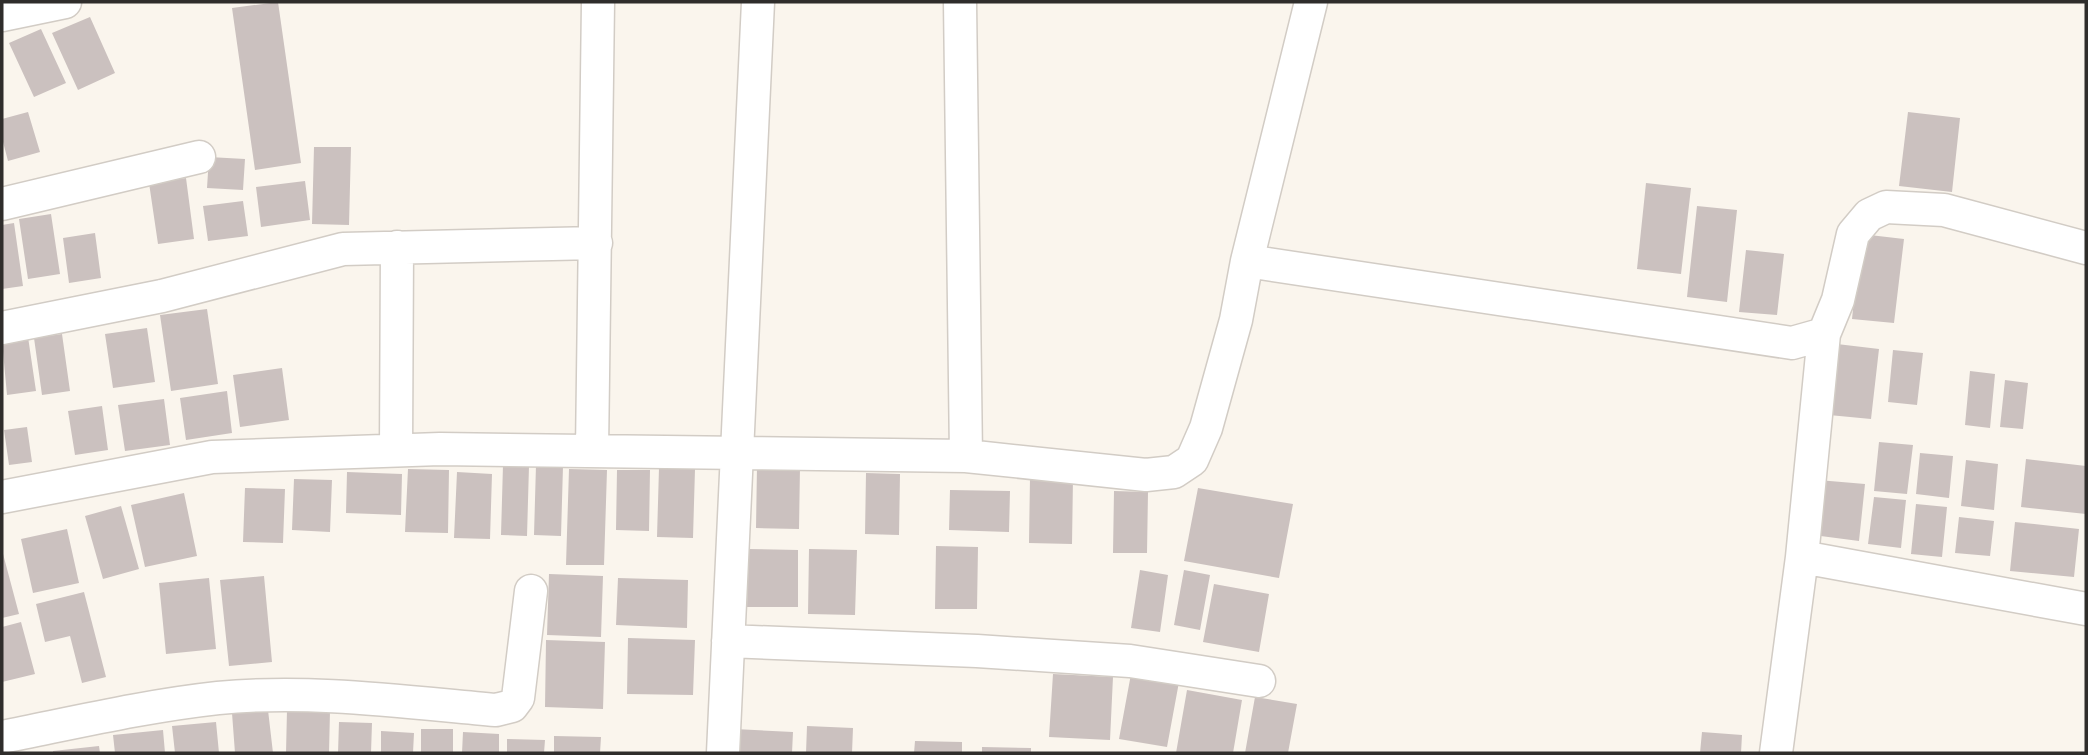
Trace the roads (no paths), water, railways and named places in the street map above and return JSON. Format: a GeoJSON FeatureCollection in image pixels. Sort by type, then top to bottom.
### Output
{"type":"FeatureCollection","features":[{"type":"Feature","properties":{"kind":"street"},"geometry":{"type":"LineString","coordinates":[[2,15],[65,2]]}},
{"type":"Feature","properties":{"kind":"street"},"geometry":{"type":"LineString","coordinates":[[592,451],[598,2]]}},
{"type":"Feature","properties":{"kind":"street"},"geometry":{"type":"LineString","coordinates":[[723,753],[758,2]]}},
{"type":"Feature","properties":{"kind":"street"},"geometry":{"type":"LineString","coordinates":[[960,2],[966,456]]}},
{"type":"Feature","properties":{"kind":"street"},"geometry":{"type":"LineString","coordinates":[[2,497],[212,457],[396,450],[966,456],[1146,475],[1174,472],[1192,460],[1206,428],[1236,320],[1247,261],[1311,2]]}},
{"type":"Feature","properties":{"kind":"street"},"geometry":{"type":"LineString","coordinates":[[2,204],[199,157]]}},
{"type":"Feature","properties":{"kind":"street"},"geometry":{"type":"LineString","coordinates":[[1776,753],[1802,557],[1824,334],[1838,300],[1853,234],[1868,215],[1886,207],[1944,210],[2086,248]]}},
{"type":"Feature","properties":{"kind":"street"},"geometry":{"type":"LineString","coordinates":[[2,328],[162,296],[343,249],[596,243]]}},
{"type":"Feature","properties":{"kind":"street"},"geometry":{"type":"LineString","coordinates":[[396,450],[397,247]]}},
{"type":"Feature","properties":{"kind":"street"},"geometry":{"type":"LineString","coordinates":[[1247,261],[1792,343],[1824,334]]}},
{"type":"Feature","properties":{"kind":"street"},"geometry":{"type":"LineString","coordinates":[[1802,557],[2086,609]]}},
{"type":"Feature","properties":{"kind":"street"},"geometry":{"type":"LineString","coordinates":[[2,737],[220,698],[338,696],[496,710],[512,706],[518,698],[531,591]]}},
{"type":"Feature","properties":{"kind":"street"},"geometry":{"type":"LineString","coordinates":[[728,641],[977,651],[1130,661],[1259,681]]}}]}
